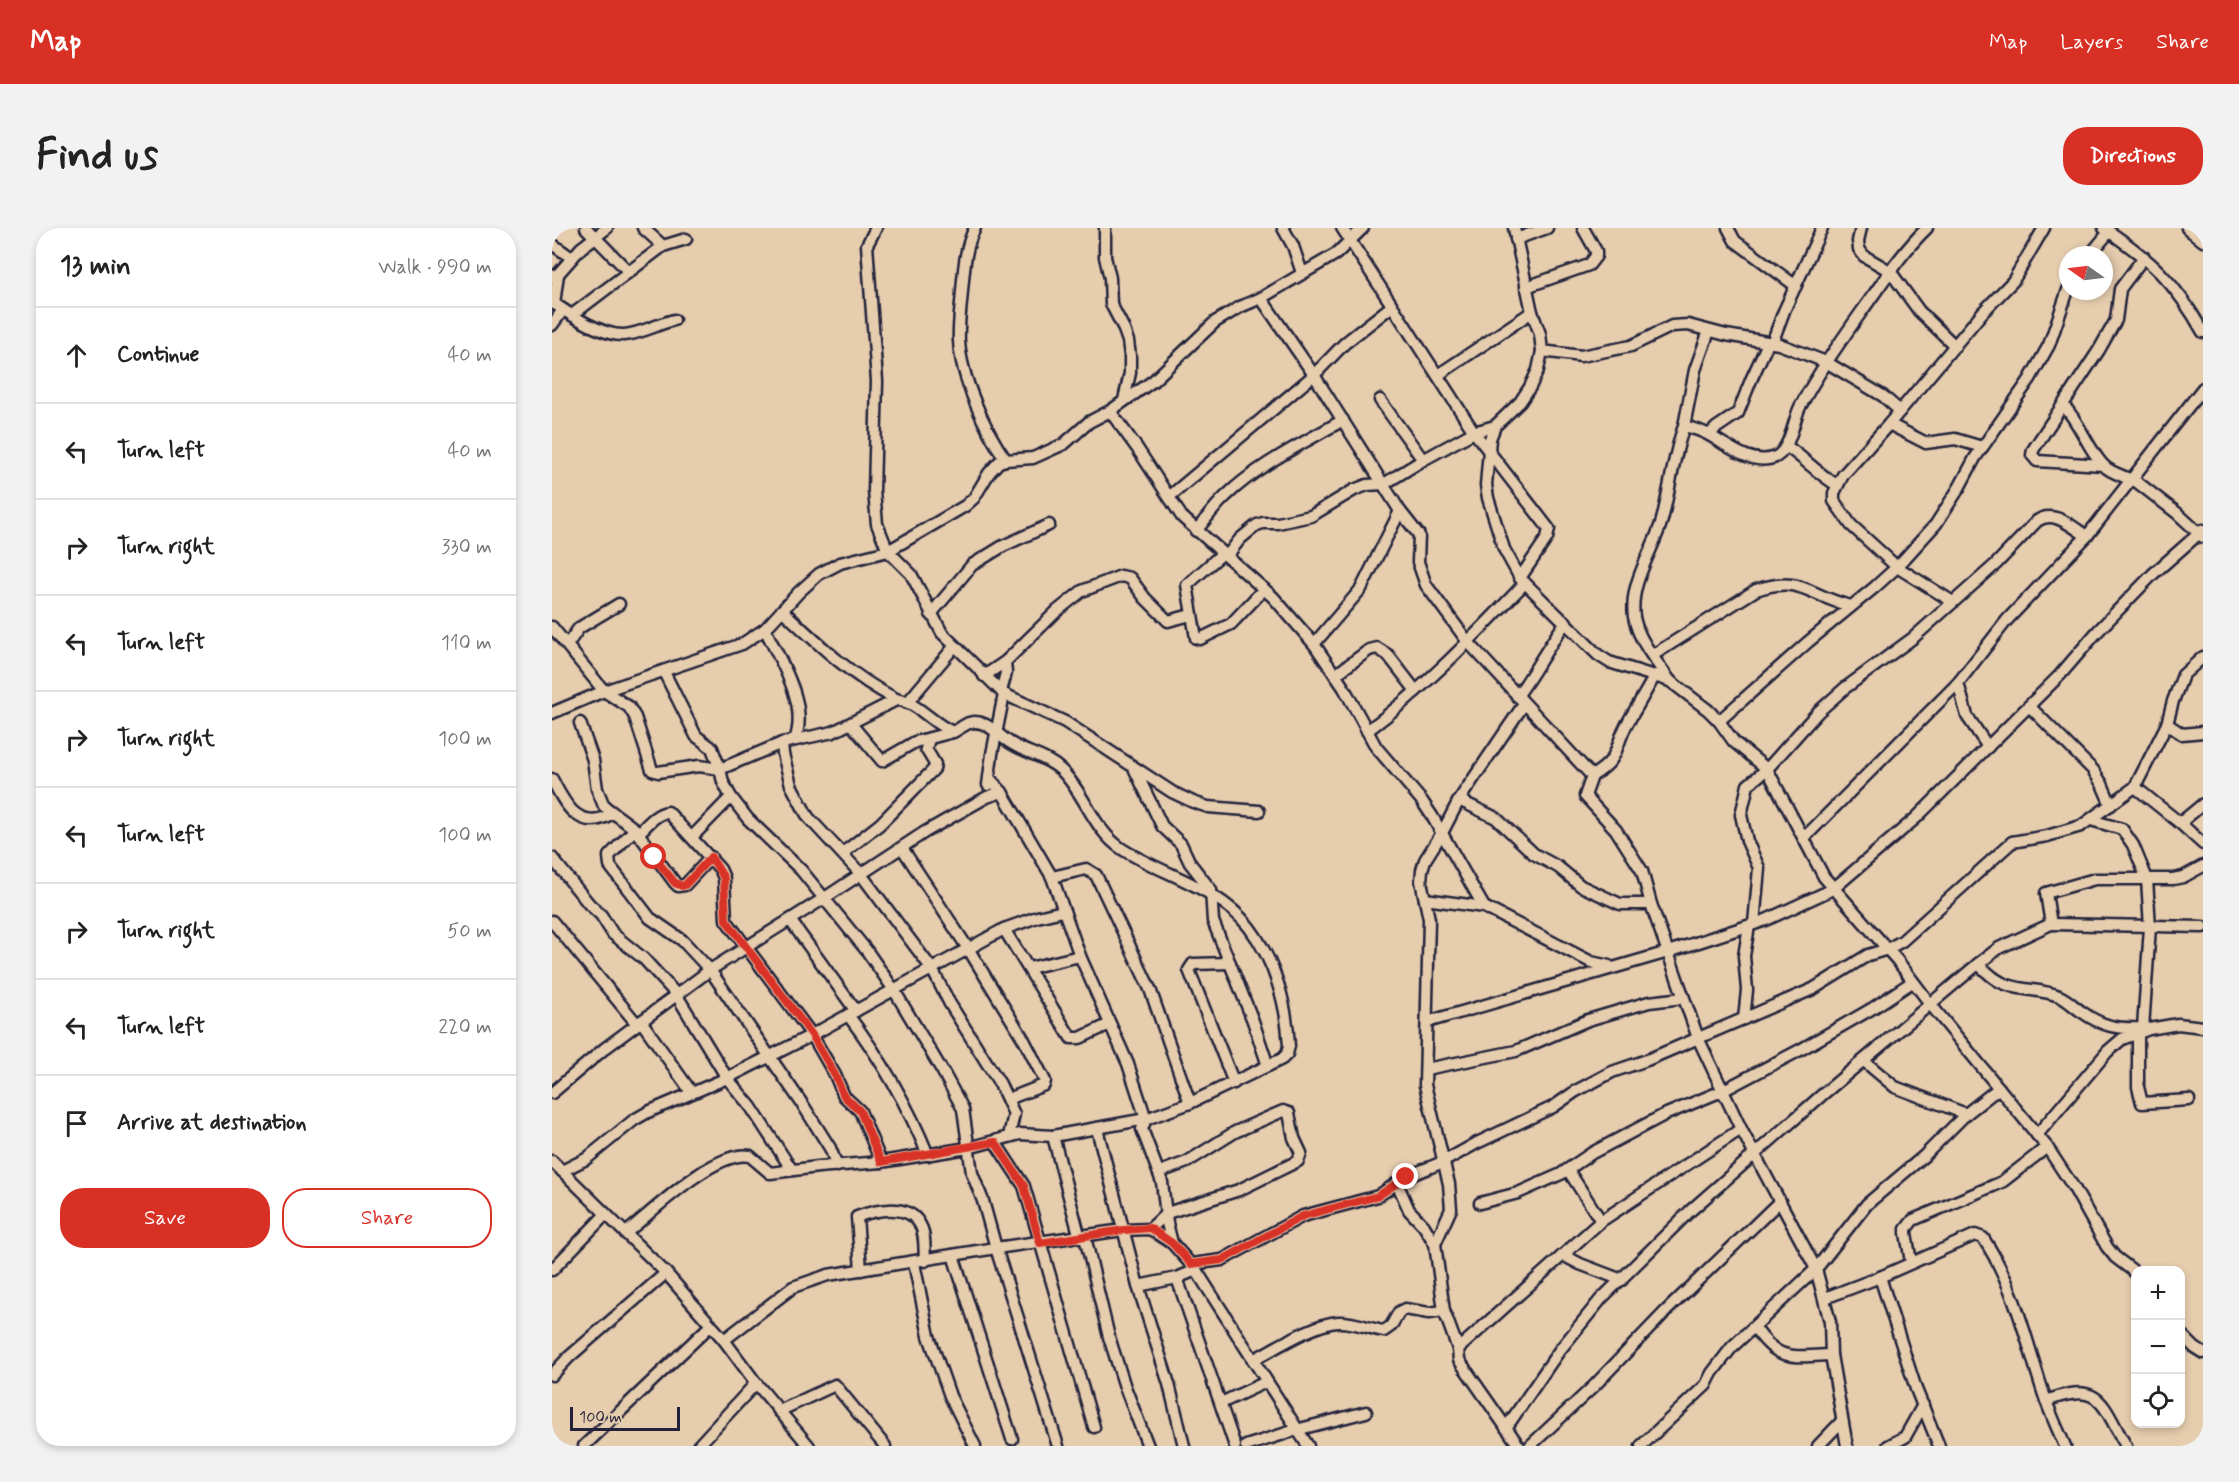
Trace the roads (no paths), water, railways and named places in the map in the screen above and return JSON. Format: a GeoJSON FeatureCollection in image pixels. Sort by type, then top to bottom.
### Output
{"type":"FeatureCollection","features":[{"type":"Feature","properties":{"kind":"street"},"geometry":{"type":"LineString","coordinates":[[586,228],[628,271]]}},
{"type":"Feature","properties":{"kind":"street"},"geometry":{"type":"LineString","coordinates":[[560,308],[555,275],[607,228]]}},
{"type":"Feature","properties":{"kind":"street"},"geometry":{"type":"LineString","coordinates":[[643,228],[663,246]]}},
{"type":"Feature","properties":{"kind":"street"},"geometry":{"type":"LineString","coordinates":[[876,228],[867,245],[877,381],[874,491],[877,524],[888,551],[911,574],[942,633],[1003,693],[1065,722],[1172,792],[1193,802],[1208,807],[1259,811]]}},
{"type":"Feature","properties":{"kind":"street"},"geometry":{"type":"LineString","coordinates":[[975,228],[967,250],[964,271],[959,343],[977,405],[990,437],[1006,460]]}},
{"type":"Feature","properties":{"kind":"street"},"geometry":{"type":"LineString","coordinates":[[1105,228],[1105,257],[1110,278],[1111,304],[1126,334],[1130,356],[1130,373],[1124,400]]}},
{"type":"Feature","properties":{"kind":"street"},"geometry":{"type":"LineString","coordinates":[[1283,228],[1293,246],[1302,273]]}},
{"type":"Feature","properties":{"kind":"street"},"geometry":{"type":"LineString","coordinates":[[1342,228],[1474,432],[1549,529],[1547,538],[1522,581],[1468,642],[1401,706],[1367,731]]}},
{"type":"Feature","properties":{"kind":"street"},"geometry":{"type":"LineString","coordinates":[[552,713],[604,691],[735,648],[765,629],[809,582],[829,568],[888,551],[964,506],[980,490],[993,466],[1006,460],[1032,458],[1055,450],[1089,422],[1110,411],[1153,381],[1215,322],[1336,254],[1363,228]]}},
{"type":"Feature","properties":{"kind":"street"},"geometry":{"type":"LineString","coordinates":[[1264,589],[1231,624],[1200,639],[1196,638],[1187,595],[1188,582],[1225,555],[1257,525],[1311,516],[1367,485],[1384,484],[1474,432],[1495,426],[1520,402],[1538,370],[1542,351],[1540,334],[1532,312],[1515,233],[1547,228]]}},
{"type":"Feature","properties":{"kind":"street"},"geometry":{"type":"LineString","coordinates":[[1526,287],[1592,262],[1596,251],[1583,228]]}},
{"type":"Feature","properties":{"kind":"street"},"geometry":{"type":"LineString","coordinates":[[1728,228],[1735,241],[1796,286]]}},
{"type":"Feature","properties":{"kind":"street"},"geometry":{"type":"LineString","coordinates":[[1709,435],[1738,413],[1751,380],[1822,228]]}},
{"type":"Feature","properties":{"kind":"street"},"geometry":{"type":"LineString","coordinates":[[1860,228],[1859,249],[1864,256],[1890,271],[1918,311],[1955,346]]}},
{"type":"Feature","properties":{"kind":"street"},"geometry":{"type":"LineString","coordinates":[[1684,426],[1709,435],[1726,447],[1757,458],[1771,459],[1778,456],[1786,446],[1799,409],[1826,362],[1906,249],[1928,228]]}},
{"type":"Feature","properties":{"kind":"street"},"geometry":{"type":"LineString","coordinates":[[1953,602],[1897,567],[1851,525],[1840,513],[1834,501],[1837,484],[2013,281],[2043,228]]}},
{"type":"Feature","properties":{"kind":"street"},"geometry":{"type":"LineString","coordinates":[[2187,228],[2203,241]]}},
{"type":"Feature","properties":{"kind":"street"},"geometry":{"type":"LineString","coordinates":[[2096,246],[2107,230],[2157,267],[2183,299],[2203,332]]}},
{"type":"Feature","properties":{"kind":"street"},"geometry":{"type":"LineString","coordinates":[[552,324],[560,308],[628,271],[663,246],[686,239]]}},
{"type":"Feature","properties":{"kind":"street"},"geometry":{"type":"LineString","coordinates":[[552,244],[572,258]]}},
{"type":"Feature","properties":{"kind":"street"},"geometry":{"type":"LineString","coordinates":[[1427,1022],[1668,952],[1751,925],[1833,890],[1916,818],[2029,706],[2153,574],[2202,533],[2132,480],[2103,465],[2033,459],[2033,450],[2064,406],[2116,320],[2120,289],[2144,257]]}},
{"type":"Feature","properties":{"kind":"street"},"geometry":{"type":"LineString","coordinates":[[1261,298],[1314,375],[1400,511],[1419,535],[1418,562],[1426,585],[1468,642],[1592,776]]}},
{"type":"Feature","properties":{"kind":"street"},"geometry":{"type":"LineString","coordinates":[[1719,721],[1897,567],[1936,524],[1982,447],[2030,379],[2049,345],[2065,300]]}},
{"type":"Feature","properties":{"kind":"street"},"geometry":{"type":"LineString","coordinates":[[1169,497],[1314,375],[1346,343],[1392,306]]}},
{"type":"Feature","properties":{"kind":"street"},"geometry":{"type":"LineString","coordinates":[[560,308],[617,334],[627,335],[674,320]]}},
{"type":"Feature","properties":{"kind":"street"},"geometry":{"type":"LineString","coordinates":[[1438,375],[1532,312]]}},
{"type":"Feature","properties":{"kind":"street"},"geometry":{"type":"LineString","coordinates":[[1542,351],[1581,356],[1631,346],[1678,324],[1785,346],[1826,362],[1883,396],[1900,411]]}},
{"type":"Feature","properties":{"kind":"street"},"geometry":{"type":"LineString","coordinates":[[1670,681],[1637,630],[1634,599],[1639,578],[1661,523],[1695,370],[1709,330]]}},
{"type":"Feature","properties":{"kind":"street"},"geometry":{"type":"LineString","coordinates":[[1804,838],[1958,683],[2007,620],[2087,536],[2203,388]]}},
{"type":"Feature","properties":{"kind":"street"},"geometry":{"type":"LineString","coordinates":[[1380,400],[1423,460]]}},
{"type":"Feature","properties":{"kind":"street"},"geometry":{"type":"LineString","coordinates":[[2064,406],[2074,417],[2080,431],[2103,465]]}},
{"type":"Feature","properties":{"kind":"street"},"geometry":{"type":"LineString","coordinates":[[1110,411],[1182,517],[1282,606],[1314,644],[1385,759],[1422,801],[1484,908]]}},
{"type":"Feature","properties":{"kind":"street"},"geometry":{"type":"LineString","coordinates":[[1196,531],[1236,487],[1343,420]]}},
{"type":"Feature","properties":{"kind":"street"},"geometry":{"type":"LineString","coordinates":[[1889,424],[1926,443],[1955,439],[1982,447]]}},
{"type":"Feature","properties":{"kind":"street"},"geometry":{"type":"LineString","coordinates":[[1495,426],[1488,450],[1486,485],[1488,498],[1503,549],[1522,581],[1598,655],[1609,662],[1670,681],[1719,721],[1734,742],[1767,769],[1804,838],[1813,860],[1833,890],[1888,949],[1912,982],[2037,1135],[2074,1188],[2107,1247],[2115,1257],[2131,1269]]}},
{"type":"Feature","properties":{"kind":"street"},"geometry":{"type":"LineString","coordinates":[[1786,446],[1809,462],[1821,476],[1837,484]]}},
{"type":"Feature","properties":{"kind":"street"},"geometry":{"type":"LineString","coordinates":[[1367,485],[1375,470]]}},
{"type":"Feature","properties":{"kind":"street"},"geometry":{"type":"LineString","coordinates":[[1314,644],[1361,589],[1400,511]]}},
{"type":"Feature","properties":{"kind":"street"},"geometry":{"type":"LineString","coordinates":[[1744,1019],[1747,990],[1744,956],[1759,868],[1748,841],[1741,813],[1748,785],[1767,769],[1818,712],[1845,688],[1913,638],[1996,564],[2043,517],[2056,517],[2087,536]]}},
{"type":"Feature","properties":{"kind":"street"},"geometry":{"type":"LineString","coordinates":[[931,614],[972,565],[1003,546],[1049,525]]}},
{"type":"Feature","properties":{"kind":"street"},"geometry":{"type":"LineString","coordinates":[[984,676],[1005,662],[1057,611],[1082,591],[1121,576],[1130,578],[1145,598],[1168,621],[1191,615]]}},
{"type":"Feature","properties":{"kind":"street"},"geometry":{"type":"LineString","coordinates":[[1653,655],[1756,590],[1769,586],[1782,583],[1800,585],[1831,602],[1851,606]]}},
{"type":"Feature","properties":{"kind":"street"},"geometry":{"type":"LineString","coordinates":[[567,645],[579,628],[619,604]]}},
{"type":"Feature","properties":{"kind":"street"},"geometry":{"type":"LineString","coordinates":[[782,610],[832,657],[862,680],[953,732]]}},
{"type":"Feature","properties":{"kind":"street"},"geometry":{"type":"LineString","coordinates":[[1436,1244],[1451,1209],[1449,1184],[1426,1095],[1424,1077],[1429,919],[1421,881],[1422,870],[1425,860],[1459,800],[1566,622]]}},
{"type":"Feature","properties":{"kind":"street"},"geometry":{"type":"LineString","coordinates":[[552,627],[604,691],[629,707],[635,717],[652,770],[658,772],[699,765],[720,769],[782,743],[821,736],[851,724],[902,701],[954,647]]}},
{"type":"Feature","properties":{"kind":"street"},"geometry":{"type":"LineString","coordinates":[[765,629],[792,689],[800,718],[795,740]]}},
{"type":"Feature","properties":{"kind":"street"},"geometry":{"type":"LineString","coordinates":[[1335,675],[1369,650],[1377,648],[1388,655],[1416,691]]}},
{"type":"Feature","properties":{"kind":"street"},"geometry":{"type":"LineString","coordinates":[[1138,1286],[1177,1278],[1193,1267],[1222,1260],[1303,1216],[1378,1196],[1406,1177],[1443,1162],[1553,1107],[1576,1090],[1612,1072],[1647,1060],[1814,989],[1868,955],[1888,949],[1902,941],[2012,842],[2069,830],[2091,820],[2135,787],[2168,724],[2173,701],[2183,675],[2203,657]]}},
{"type":"Feature","properties":{"kind":"street"},"geometry":{"type":"LineString","coordinates":[[987,796],[1006,673],[1005,662]]}},
{"type":"Feature","properties":{"kind":"street"},"geometry":{"type":"LineString","coordinates":[[664,672],[696,736],[712,748],[723,783],[731,797],[748,819],[801,870],[861,944],[894,990],[963,1109],[972,1173],[983,1201],[1058,1446]]}},
{"type":"Feature","properties":{"kind":"street"},"geometry":{"type":"LineString","coordinates":[[1655,675],[1626,727],[1616,754],[1603,769],[1592,776],[1585,796],[1616,830],[1642,871],[1650,904],[1698,1038],[1754,1156],[1816,1269],[1830,1323],[1831,1355],[1846,1446]]}},
{"type":"Feature","properties":{"kind":"street"},"geometry":{"type":"LineString","coordinates":[[1958,683],[1967,716],[1988,747]]}},
{"type":"Feature","properties":{"kind":"street"},"geometry":{"type":"LineString","coordinates":[[2029,706],[2093,770],[2102,784],[2110,805]]}},
{"type":"Feature","properties":{"kind":"street"},"geometry":{"type":"LineString","coordinates":[[579,723],[593,760],[604,806],[637,832],[678,886],[685,885],[711,857]]}},
{"type":"Feature","properties":{"kind":"street"},"geometry":{"type":"LineString","coordinates":[[626,1233],[701,1172],[728,1159],[746,1155],[754,1158],[762,1168],[770,1173],[928,1155],[995,1142],[1009,1136],[1033,1134],[1053,1136],[1096,1129],[1146,1119],[1190,1103],[1282,1059],[1287,1054],[1289,1046],[1279,986],[1261,945],[1251,929],[1239,915],[1212,895],[1154,867],[1120,847],[1103,832],[1061,770],[1046,759],[1006,741],[997,732],[979,723],[968,723],[953,732],[915,742],[882,762],[851,724]]}},
{"type":"Feature","properties":{"kind":"street"},"geometry":{"type":"LineString","coordinates":[[2168,724],[2182,734],[2203,732]]}},
{"type":"Feature","properties":{"kind":"street"},"geometry":{"type":"LineString","coordinates":[[843,853],[880,824],[934,769],[935,764],[926,749],[929,739]]}},
{"type":"Feature","properties":{"kind":"street"},"geometry":{"type":"LineString","coordinates":[[782,743],[786,771],[797,799],[808,817],[860,873],[932,969],[950,1004],[1008,1099],[1014,1114],[1009,1136]]}},
{"type":"Feature","properties":{"kind":"street"},"geometry":{"type":"LineString","coordinates":[[1133,767],[1162,826],[1181,844],[1190,863],[1208,886],[1212,895],[1211,907],[1214,921],[1268,1066]]}},
{"type":"Feature","properties":{"kind":"street"},"geometry":{"type":"LineString","coordinates":[[990,778],[1002,792],[1052,878],[1080,956],[1128,1064],[1146,1119],[1142,1129],[1160,1172],[1172,1243]]}},
{"type":"Feature","properties":{"kind":"street"},"geometry":{"type":"LineString","coordinates":[[552,779],[564,804],[574,813],[587,819],[596,819],[611,813]]}},
{"type":"Feature","properties":{"kind":"street"},"geometry":{"type":"LineString","coordinates":[[2135,787],[2203,844]]}},
{"type":"Feature","properties":{"kind":"street"},"geometry":{"type":"LineString","coordinates":[[552,1093],[676,994],[710,970],[943,821],[987,796],[1002,792]]}},
{"type":"Feature","properties":{"kind":"street"},"geometry":{"type":"LineString","coordinates":[[692,837],[731,797]]}},
{"type":"Feature","properties":{"kind":"street"},"geometry":{"type":"LineString","coordinates":[[1459,800],[1496,818],[1534,854],[1558,867],[1581,886],[1620,904],[1650,904]]}},
{"type":"Feature","properties":{"kind":"street"},"geometry":{"type":"LineString","coordinates":[[2180,823],[2203,804]]}},
{"type":"Feature","properties":{"kind":"street"},"geometry":{"type":"LineString","coordinates":[[837,1166],[820,1132],[710,970],[682,940],[650,918],[610,866],[609,856],[663,812],[671,814],[711,857],[724,878],[726,920],[812,1035],[844,1096],[860,1111],[881,1162]]}},
{"type":"Feature","properties":{"kind":"street"},"geometry":{"type":"LineString","coordinates":[[2091,820],[2122,829],[2133,845],[2147,879],[2150,927],[2138,1087],[2142,1103],[2189,1100]]}},
{"type":"Feature","properties":{"kind":"street"},"geometry":{"type":"LineString","coordinates":[[902,848],[969,950],[1024,1040],[1045,1081],[1044,1085],[1008,1099]]}},
{"type":"Feature","properties":{"kind":"street"},"geometry":{"type":"LineString","coordinates":[[552,858],[601,915],[613,934],[644,959],[676,994],[727,1078],[751,1107],[792,1170]]}},
{"type":"Feature","properties":{"kind":"street"},"geometry":{"type":"LineString","coordinates":[[2051,924],[2045,896],[2051,890],[2095,879],[2183,877],[2203,866]]}},
{"type":"Feature","properties":{"kind":"street"},"geometry":{"type":"LineString","coordinates":[[1052,878],[1086,869],[1096,875],[1150,989],[1190,1103]]}},
{"type":"Feature","properties":{"kind":"street"},"geometry":{"type":"LineString","coordinates":[[1425,899],[1484,908],[1592,962],[1615,966]]}},
{"type":"Feature","properties":{"kind":"street"},"geometry":{"type":"LineString","coordinates":[[1429,919],[1442,902]]}},
{"type":"Feature","properties":{"kind":"street"},"geometry":{"type":"LineString","coordinates":[[562,1171],[586,1159],[634,1120],[727,1078],[812,1035],[1004,929],[1037,917],[1063,911]]}},
{"type":"Feature","properties":{"kind":"street"},"geometry":{"type":"LineString","coordinates":[[790,920],[895,1083],[928,1155]]}},
{"type":"Feature","properties":{"kind":"street"},"geometry":{"type":"LineString","coordinates":[[552,921],[639,1023],[692,1093]]}},
{"type":"Feature","properties":{"kind":"street"},"geometry":{"type":"LineString","coordinates":[[1506,1428],[1559,1351],[1601,1299],[1690,1211],[1978,964],[2000,948],[2051,924],[2203,927]]}},
{"type":"Feature","properties":{"kind":"street"},"geometry":{"type":"LineString","coordinates":[[1004,929],[1071,1038],[1080,1038],[1110,1024]]}},
{"type":"Feature","properties":{"kind":"street"},"geometry":{"type":"LineString","coordinates":[[1868,955],[1873,935]]}},
{"type":"Feature","properties":{"kind":"street"},"geometry":{"type":"LineString","coordinates":[[1897,960],[1902,941]]}},
{"type":"Feature","properties":{"kind":"street"},"geometry":{"type":"LineString","coordinates":[[1029,968],[1080,956]]}},
{"type":"Feature","properties":{"kind":"street"},"geometry":{"type":"LineString","coordinates":[[1230,963],[1193,964],[1189,970],[1234,1083]]}},
{"type":"Feature","properties":{"kind":"street"},"geometry":{"type":"LineString","coordinates":[[1978,964],[1995,979],[2009,986],[2041,990],[2060,996],[2086,1015],[2107,1026],[2144,1030]]}},
{"type":"Feature","properties":{"kind":"street"},"geometry":{"type":"LineString","coordinates":[[1480,1203],[1518,1193],[1568,1170],[1592,1153],[1664,1115],[1722,1091],[1873,1008],[1912,982]]}},
{"type":"Feature","properties":{"kind":"street"},"geometry":{"type":"LineString","coordinates":[[1426,1069],[1516,1051],[1588,1020],[1649,1002],[1683,998]]}},
{"type":"Feature","properties":{"kind":"street"},"geometry":{"type":"LineString","coordinates":[[2037,1135],[2108,1051],[2122,1039],[2144,1030],[2178,1024],[2203,1027]]}},
{"type":"Feature","properties":{"kind":"street"},"geometry":{"type":"LineString","coordinates":[[1864,1061],[1895,1087],[1966,1114]]}},
{"type":"Feature","properties":{"kind":"street"},"geometry":{"type":"LineString","coordinates":[[1641,1446],[1706,1385],[1712,1373],[1732,1347],[1816,1269],[1867,1204],[1924,1156],[1966,1114],[1999,1088]]}},
{"type":"Feature","properties":{"kind":"street"},"geometry":{"type":"LineString","coordinates":[[724,1340],[802,1283],[828,1275],[996,1248],[1150,1228],[1167,1214],[1239,1190],[1298,1161],[1301,1153],[1294,1138],[1289,1113],[1283,1112],[1235,1132],[1186,1162],[1160,1172]]}},
{"type":"Feature","properties":{"kind":"street"},"geometry":{"type":"LineString","coordinates":[[1096,1129],[1138,1286],[1169,1384],[1184,1446]]}},
{"type":"Feature","properties":{"kind":"street"},"geometry":{"type":"LineString","coordinates":[[1458,1349],[1601,1221],[1741,1129]]}},
{"type":"Feature","properties":{"kind":"street"},"geometry":{"type":"LineString","coordinates":[[1053,1136],[1109,1337],[1125,1387],[1149,1446]]}},
{"type":"Feature","properties":{"kind":"street"},"geometry":{"type":"LineString","coordinates":[[995,1142],[1024,1186],[1094,1427]]}},
{"type":"Feature","properties":{"kind":"street"},"geometry":{"type":"LineString","coordinates":[[1911,1262],[1906,1229],[1913,1220],[2002,1182],[2047,1148]]}},
{"type":"Feature","properties":{"kind":"street"},"geometry":{"type":"LineString","coordinates":[[552,1161],[666,1273],[724,1340],[756,1383],[809,1446]]}},
{"type":"Feature","properties":{"kind":"street"},"geometry":{"type":"LineString","coordinates":[[1568,1170],[1601,1221]]}},
{"type":"Feature","properties":{"kind":"street"},"geometry":{"type":"LineString","coordinates":[[1397,1183],[1408,1210],[1424,1226],[1436,1244],[1444,1311],[1458,1349],[1459,1360],[1519,1446]]}},
{"type":"Feature","properties":{"kind":"street"},"geometry":{"type":"LineString","coordinates":[[1530,1446],[1594,1386],[1666,1311],[1780,1201]]}},
{"type":"Feature","properties":{"kind":"street"},"geometry":{"type":"LineString","coordinates":[[861,1270],[857,1217],[890,1210],[909,1214],[919,1222],[924,1239],[919,1262],[931,1344],[950,1396],[975,1446]]}},
{"type":"Feature","properties":{"kind":"street"},"geometry":{"type":"LineString","coordinates":[[552,1270],[606,1214]]}},
{"type":"Feature","properties":{"kind":"street"},"geometry":{"type":"LineString","coordinates":[[1150,1228],[1172,1243],[1193,1267],[1308,1446]]}},
{"type":"Feature","properties":{"kind":"street"},"geometry":{"type":"LineString","coordinates":[[1825,1298],[1880,1277],[1975,1235],[1983,1238],[2006,1279],[2046,1401],[2065,1446]]}},
{"type":"Feature","properties":{"kind":"street"},"geometry":{"type":"LineString","coordinates":[[953,1255],[1012,1439]]}},
{"type":"Feature","properties":{"kind":"street"},"geometry":{"type":"LineString","coordinates":[[1563,1255],[1622,1280]]}},
{"type":"Feature","properties":{"kind":"street"},"geometry":{"type":"LineString","coordinates":[[552,1375],[666,1273]]}},
{"type":"Feature","properties":{"kind":"street"},"geometry":{"type":"LineString","coordinates":[[1880,1277],[1939,1446]]}},
{"type":"Feature","properties":{"kind":"street"},"geometry":{"type":"LineString","coordinates":[[1177,1278],[1235,1446]]}},
{"type":"Feature","properties":{"kind":"street"},"geometry":{"type":"LineString","coordinates":[[1253,1360],[1295,1337],[1335,1322],[1362,1324],[1384,1330],[1391,1326],[1399,1312],[1404,1309],[1444,1311]]}},
{"type":"Feature","properties":{"kind":"street"},"geometry":{"type":"LineString","coordinates":[[584,1446],[711,1325]]}},
{"type":"Feature","properties":{"kind":"street"},"geometry":{"type":"LineString","coordinates":[[1755,1328],[1763,1340],[1780,1354],[1789,1356],[1831,1355]]}},
{"type":"Feature","properties":{"kind":"street"},"geometry":{"type":"LineString","coordinates":[[2185,1337],[2203,1353]]}},
{"type":"Feature","properties":{"kind":"street"},"geometry":{"type":"LineString","coordinates":[[1221,1402],[1266,1382]]}},
{"type":"Feature","properties":{"kind":"street"},"geometry":{"type":"LineString","coordinates":[[698,1446],[756,1383]]}},
{"type":"Feature","properties":{"kind":"street"},"geometry":{"type":"LineString","coordinates":[[779,1411],[835,1385],[885,1446]]}},
{"type":"Feature","properties":{"kind":"street"},"geometry":{"type":"LineString","coordinates":[[2046,1401],[2077,1392],[2092,1394],[2101,1402],[2126,1446]]}},
{"type":"Feature","properties":{"kind":"street"},"geometry":{"type":"LineString","coordinates":[[1888,1446],[1905,1437],[1923,1405]]}},
{"type":"Feature","properties":{"kind":"street"},"geometry":{"type":"LineString","coordinates":[[1246,1446],[1366,1412]]}},
{"type":"Feature","properties":{"kind":"street"},"geometry":{"type":"LineString","coordinates":[[1818,1446],[1842,1421]]}}]}
